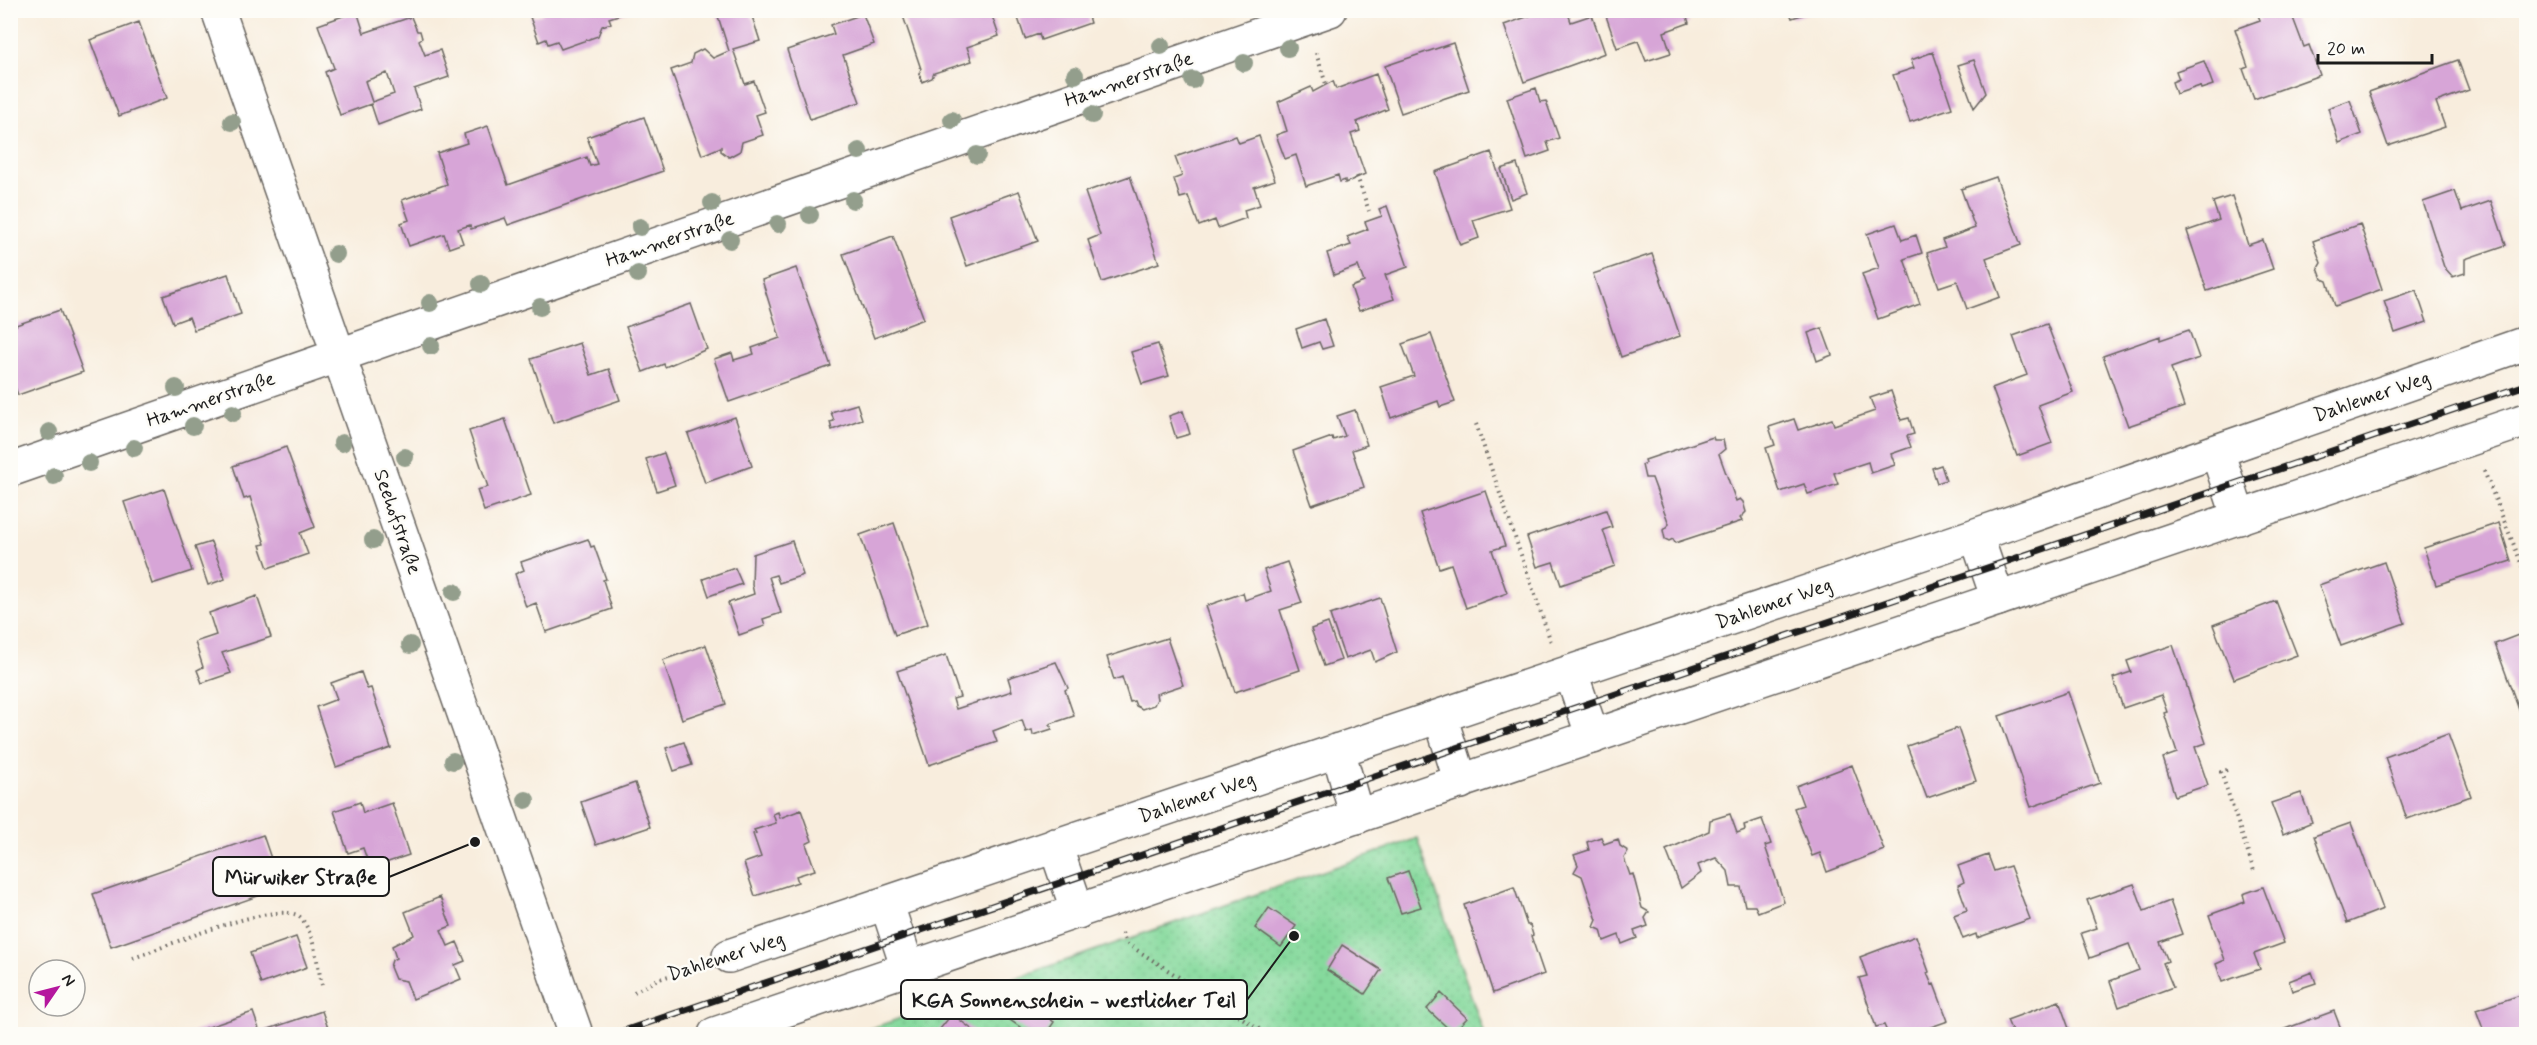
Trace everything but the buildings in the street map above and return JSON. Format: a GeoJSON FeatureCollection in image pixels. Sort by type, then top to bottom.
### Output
{"type":"FeatureCollection","features":[{"type":"Feature","properties":{"kind":"street","name":"Seehofstraße"},"geometry":{"type":"LineString","coordinates":[[218,10],[576,1035]]}},
{"type":"Feature","properties":{"kind":"street","name":"Hammerstraße"},"geometry":{"type":"LineString","coordinates":[[10,470],[1330,10]]}},
{"type":"Feature","properties":{"kind":"street","name":"Dahlemer Weg"},"geometry":{"type":"LineString","coordinates":[[729,956],[887,905],[1055,845],[1976,535],[2526,342]]}},
{"type":"Feature","properties":{"kind":"street"},"geometry":{"type":"LineString","coordinates":[[715,1035],[2526,420]]}},
{"type":"Feature","properties":{"kind":"street"},"geometry":{"type":"LineString","coordinates":[[2217,451],[2240,518]]}},
{"type":"Feature","properties":{"kind":"street"},"geometry":{"type":"LineString","coordinates":[[1976,535],[1998,599]]}},
{"type":"Feature","properties":{"kind":"street"},"geometry":{"type":"LineString","coordinates":[[1567,674],[1593,737]]}},
{"type":"Feature","properties":{"kind":"street"},"geometry":{"type":"LineString","coordinates":[[1440,716],[1461,782]]}},
{"type":"Feature","properties":{"kind":"street"},"geometry":{"type":"LineString","coordinates":[[1338,750],[1358,817]]}},
{"type":"Feature","properties":{"kind":"street"},"geometry":{"type":"LineString","coordinates":[[1055,845],[1078,912]]}},
{"type":"Feature","properties":{"kind":"street"},"geometry":{"type":"LineString","coordinates":[[887,905],[908,969]]}},
{"type":"Feature","properties":{"kind":"path"},"geometry":{"type":"LineString","coordinates":[[1313,47],[1326,84]]}},
{"type":"Feature","properties":{"kind":"path"},"geometry":{"type":"LineString","coordinates":[[1358,176],[1369,211]]}},
{"type":"Feature","properties":{"kind":"path"},"geometry":{"type":"LineString","coordinates":[[1476,424],[1567,674]]}},
{"type":"Feature","properties":{"kind":"path"},"geometry":{"type":"LineString","coordinates":[[2481,465],[2526,575]]}},
{"type":"Feature","properties":{"kind":"path"},"geometry":{"type":"LineString","coordinates":[[2227,770],[2221,772],[2255,874]]}},
{"type":"Feature","properties":{"kind":"path"},"geometry":{"type":"LineString","coordinates":[[133,958],[237,921],[274,912],[289,912],[300,916],[309,933],[322,985]]}},
{"type":"Feature","properties":{"kind":"path"},"geometry":{"type":"LineString","coordinates":[[1119,927],[1126,943],[1267,1035]]}},
{"type":"Feature","properties":{"kind":"path","name":"Dahlemer Weg"},"geometry":{"type":"LineString","coordinates":[[634,992],[656,980],[729,956]]}},
{"type":"Feature","properties":{"kind":"green space"},"geometry":{"type":"Polygon","coordinates":[[[1418,838],[1484,1034],[855,1034],[1418,838]]]}},
{"type":"Feature","properties":{"kind":"railway"},"geometry":{"type":"LineString","coordinates":[[615,1034],[2526,385]]}},
{"type":"Feature","properties":{"kind":"place","name":"Mürwiker Straße"},"geometry":{"type":"Point","coordinates":[475,842]}},
{"type":"Feature","properties":{"kind":"place","name":"KGA Sonnenschein - westlicher Teil"},"geometry":{"type":"Point","coordinates":[1294,936]}}]}
